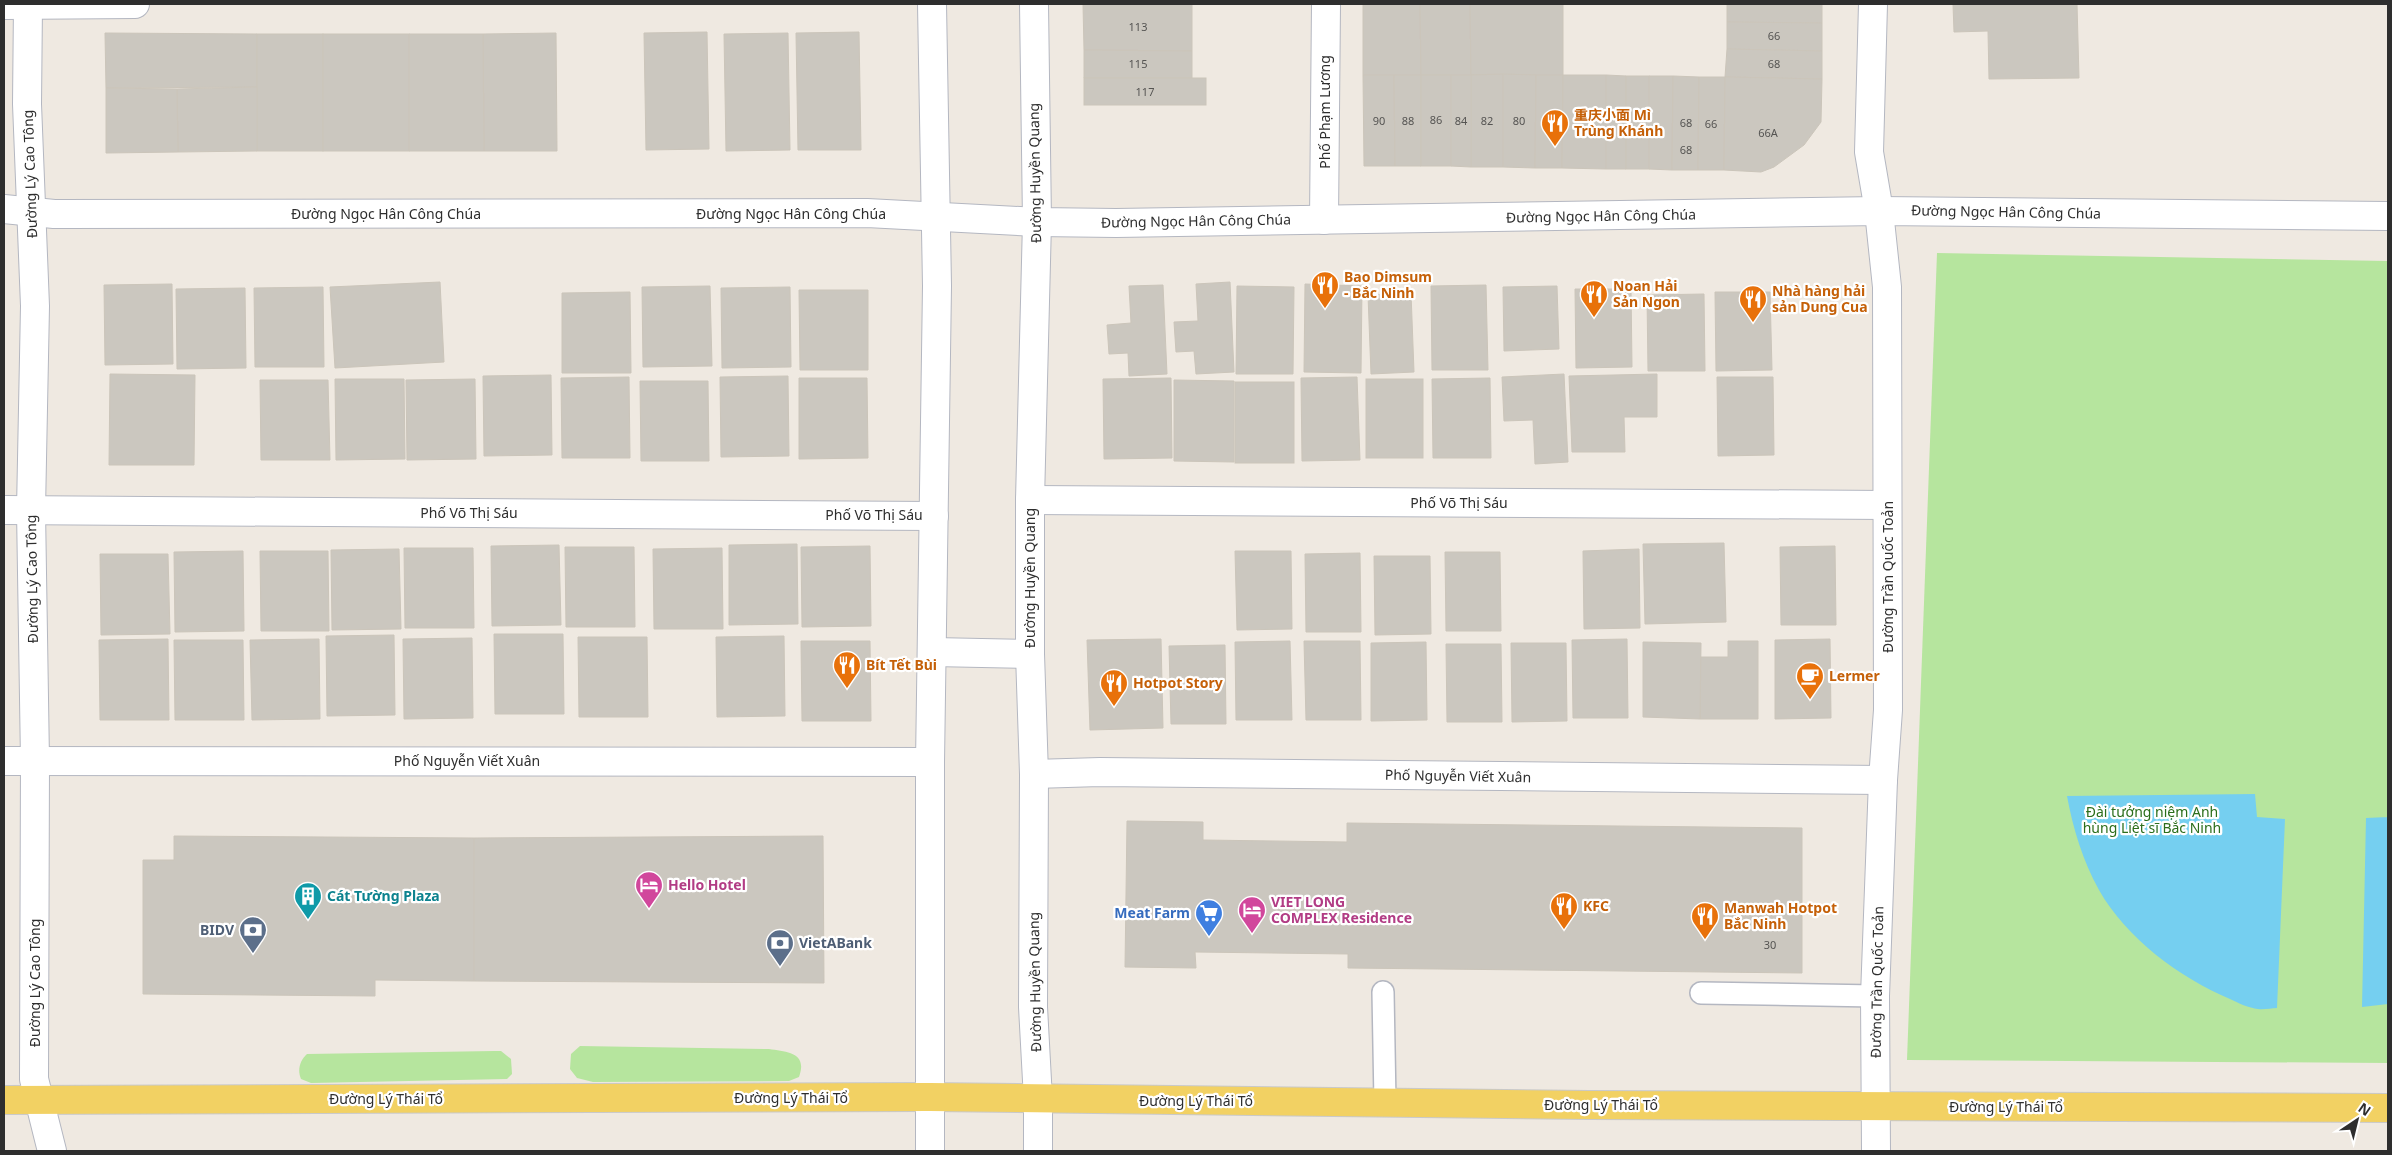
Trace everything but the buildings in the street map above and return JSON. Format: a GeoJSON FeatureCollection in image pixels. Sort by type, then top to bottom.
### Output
{"type":"FeatureCollection","features":[{"type":"Feature","properties":{"kind":"main road","name":"Đường Lý Thái Tổ"},"geometry":{"type":"LineString","coordinates":[[4,1100],[930,1097],[1876,1107],[2388,1108]]}},
{"type":"Feature","properties":{"kind":"street"},"geometry":{"type":"LineString","coordinates":[[20,4],[135,4]]}},
{"type":"Feature","properties":{"kind":"street","name":"Đường Lý Cao Tông"},"geometry":{"type":"LineString","coordinates":[[20,4],[27,104],[35,306],[31,510],[35,761],[34,1079],[41,1100],[52,1151]]}},
{"type":"Feature","properties":{"kind":"street"},"geometry":{"type":"LineString","coordinates":[[930,1151],[930,762],[933,652],[936,216],[932,4]]}},
{"type":"Feature","properties":{"kind":"street","name":"Đường Huyền Quang"},"geometry":{"type":"LineString","coordinates":[[1034,4],[1037,222],[1030,500],[1030,654],[1034,774],[1033,1007],[1038,1099],[1038,1151]]}},
{"type":"Feature","properties":{"kind":"street","name":"Phố Phạm Lương"},"geometry":{"type":"LineString","coordinates":[[1324,220],[1326,4]]}},
{"type":"Feature","properties":{"kind":"street","name":"Đường Trần Quốc Toản"},"geometry":{"type":"LineString","coordinates":[[1873,4],[1869,152],[1879,211],[1887,287],[1888,710],[1883,780],[1875,996],[1876,1151]]}},
{"type":"Feature","properties":{"kind":"street","name":"Đường Ngọc Hân Công Chúa"},"geometry":{"type":"LineString","coordinates":[[4,209],[64,214],[867,213],[1037,222],[1324,220],[1879,211],[2388,216]]}},
{"type":"Feature","properties":{"kind":"street","name":"Phố Võ Thị Sáu"},"geometry":{"type":"LineString","coordinates":[[1030,500],[1887,505]]}},
{"type":"Feature","properties":{"kind":"street","name":"Phố Võ Thị Sáu"},"geometry":{"type":"LineString","coordinates":[[4,510],[934,516]]}},
{"type":"Feature","properties":{"kind":"street"},"geometry":{"type":"LineString","coordinates":[[933,652],[1030,654]]}},
{"type":"Feature","properties":{"kind":"street","name":"Phố Nguyễn Viết Xuân"},"geometry":{"type":"LineString","coordinates":[[4,761],[930,762]]}},
{"type":"Feature","properties":{"kind":"street","name":"Phố Nguyễn Viết Xuân"},"geometry":{"type":"LineString","coordinates":[[1034,774],[1100,772],[1883,780]]}},
{"type":"Feature","properties":{"kind":"lane"},"geometry":{"type":"LineString","coordinates":[[1383,992],[1385,1102]]}},
{"type":"Feature","properties":{"kind":"lane"},"geometry":{"type":"LineString","coordinates":[[1701,993],[1875,996]]}},
{"type":"Feature","properties":{"kind":"green space","name":"Đài tưởng niệm Anh hùng Liệt sĩ Bắc Ninh"},"geometry":{"type":"Polygon","coordinates":[[[1937,253],[2388,261],[2388,1063],[1907,1060],[1937,253]]]}},
{"type":"Feature","properties":{"kind":"green space"},"geometry":{"type":"Polygon","coordinates":[[[580,1046],[769,1049],[794,1055],[801,1062],[801,1069],[799,1077],[789,1081],[593,1082],[577,1078],[570,1069],[571,1054],[580,1046]]]}},
{"type":"Feature","properties":{"kind":"green space"},"geometry":{"type":"Polygon","coordinates":[[[501,1051],[511,1059],[512,1074],[507,1079],[311,1083],[301,1079],[299,1072],[301,1062],[307,1054],[501,1051]]]}},
{"type":"Feature","properties":{"kind":"water"},"geometry":{"type":"Polygon","coordinates":[[[2255,794],[2257,817],[2285,819],[2277,1008],[2263,1009],[2251,1008],[2240,1004],[2192,980],[2156,955],[2124,924],[2110,908],[2088,868],[2072,821],[2067,796],[2255,794]]]}},
{"type":"Feature","properties":{"kind":"water"},"geometry":{"type":"Polygon","coordinates":[[[2388,817],[2388,1004],[2362,1007],[2366,818],[2388,817]]]}},
{"type":"Feature","properties":{"kind":"place","name":"重庆小面 Mì Trùng Khánh"},"geometry":{"type":"Point","coordinates":[1555,147]}},
{"type":"Feature","properties":{"kind":"place","name":"Bao Dimsum - Bắc Ninh"},"geometry":{"type":"Point","coordinates":[1325,309]}},
{"type":"Feature","properties":{"kind":"place","name":"Noan Hải Sản Ngon"},"geometry":{"type":"Point","coordinates":[1594,318]}},
{"type":"Feature","properties":{"kind":"place","name":"Nhà hàng hải sản Dung Cua"},"geometry":{"type":"Point","coordinates":[1753,323]}},
{"type":"Feature","properties":{"kind":"place","name":"Bít Tết Bùi"},"geometry":{"type":"Point","coordinates":[847,689]}},
{"type":"Feature","properties":{"kind":"place","name":"Lermer"},"geometry":{"type":"Point","coordinates":[1810,700]}},
{"type":"Feature","properties":{"kind":"place","name":"Hotpot Story"},"geometry":{"type":"Point","coordinates":[1114,707]}},
{"type":"Feature","properties":{"kind":"place","name":"Hello Hotel"},"geometry":{"type":"Point","coordinates":[649,909]}},
{"type":"Feature","properties":{"kind":"place","name":"Cát Tường Plaza"},"geometry":{"type":"Point","coordinates":[308,920]}},
{"type":"Feature","properties":{"kind":"place","name":"KFC"},"geometry":{"type":"Point","coordinates":[1564,930]}},
{"type":"Feature","properties":{"kind":"place","name":"VIET LONG COMPLEX Residence"},"geometry":{"type":"Point","coordinates":[1252,934]}},
{"type":"Feature","properties":{"kind":"place","name":"Meat Farm"},"geometry":{"type":"Point","coordinates":[1209,937]}},
{"type":"Feature","properties":{"kind":"place","name":"Manwah Hotpot Bắc Ninh"},"geometry":{"type":"Point","coordinates":[1705,940]}},
{"type":"Feature","properties":{"kind":"place","name":"BIDV"},"geometry":{"type":"Point","coordinates":[253,954]}},
{"type":"Feature","properties":{"kind":"place","name":"VietABank"},"geometry":{"type":"Point","coordinates":[780,967]}}]}
